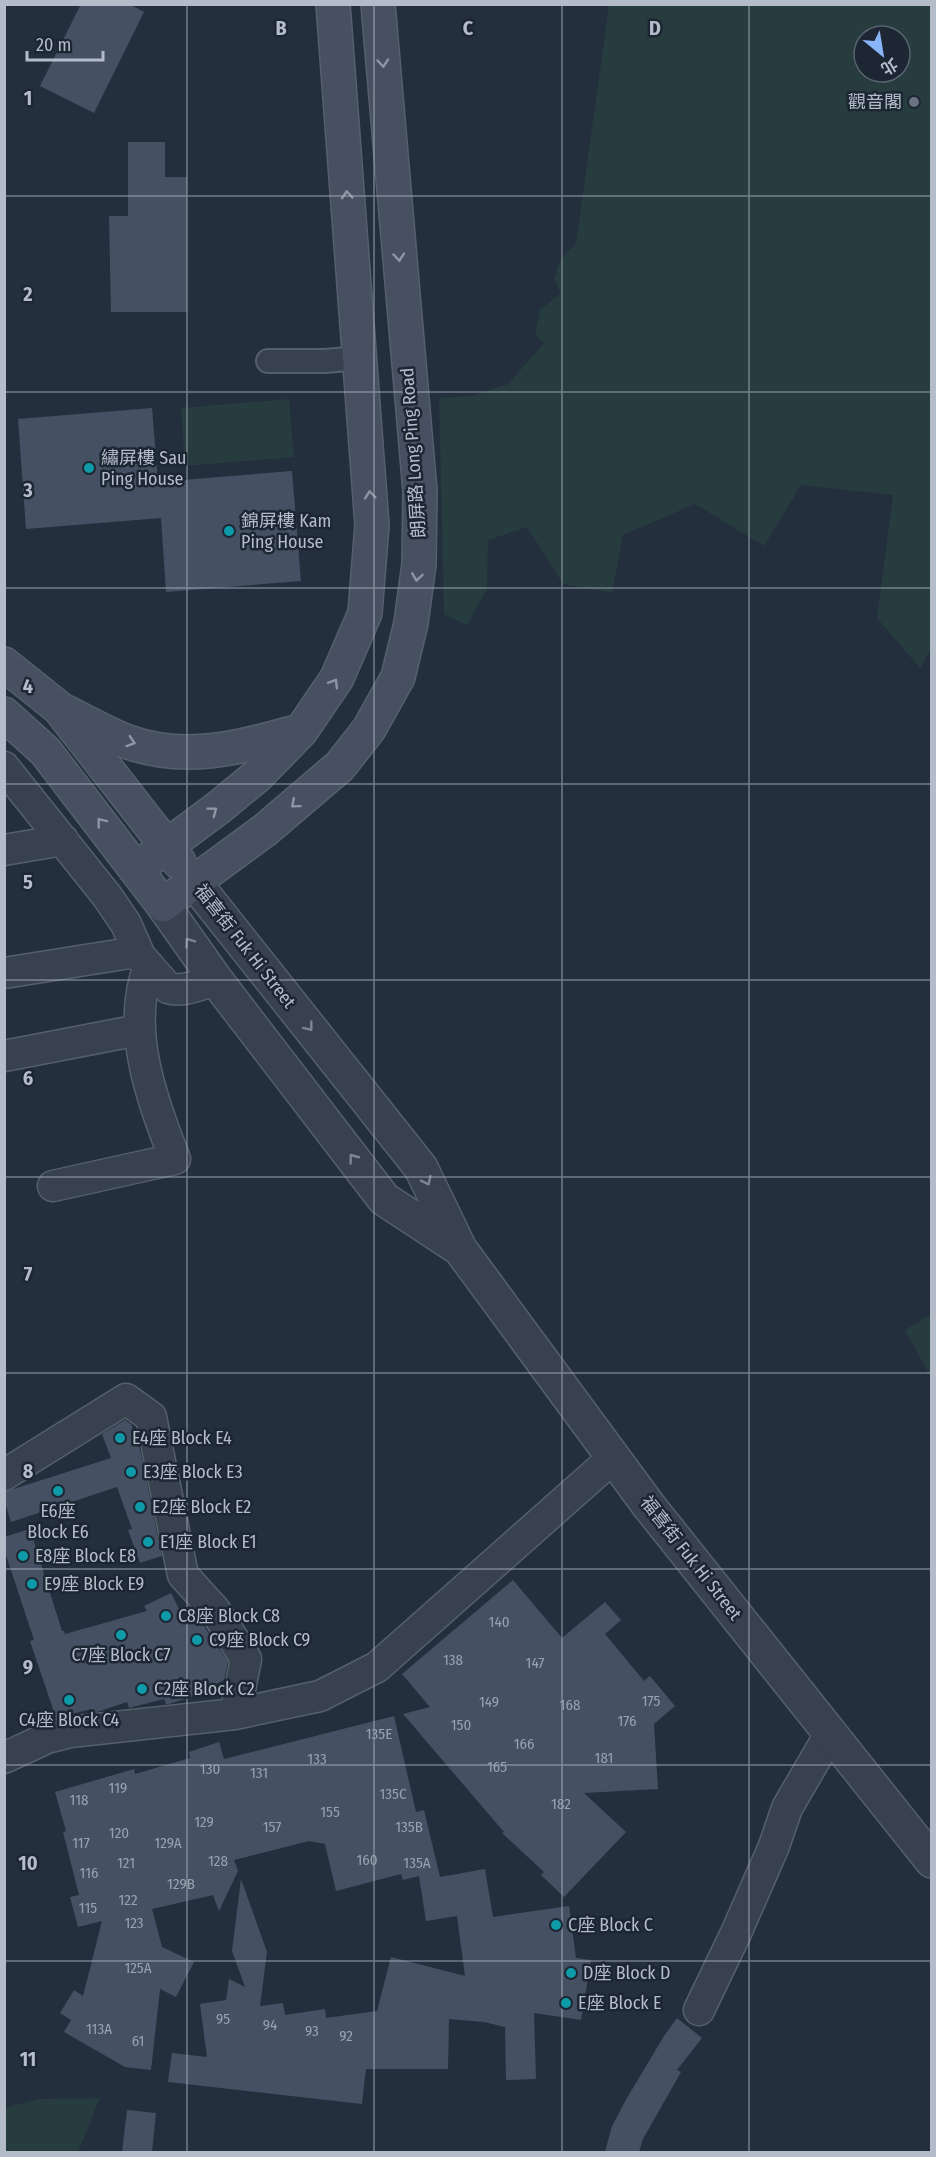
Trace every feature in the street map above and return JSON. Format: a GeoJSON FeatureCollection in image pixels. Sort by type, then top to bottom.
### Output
{"type":"FeatureCollection","features":[{"type":"Feature","properties":{"kind":"main road"},"geometry":{"type":"LineString","coordinates":[[136,869],[257,776],[301,731],[337,678],[365,613],[372,525],[333,4]]}},
{"type":"Feature","properties":{"kind":"main road","name":"朗屏路 Long Ping Road"},"geometry":{"type":"LineString","coordinates":[[163,905],[265,830],[340,766],[369,729],[398,677],[411,623],[419,564],[420,491],[378,4]]}},
{"type":"Feature","properties":{"kind":"main road","name":"福喜街 Fuk Hi Street"},"geometry":{"type":"LineString","coordinates":[[4,664],[58,708],[194,882]]}},
{"type":"Feature","properties":{"kind":"main road"},"geometry":{"type":"LineString","coordinates":[[58,708],[127,742],[164,751],[196,753],[237,748],[301,731]]}},
{"type":"Feature","properties":{"kind":"main road","name":"福喜街 Fuk Hi Street"},"geometry":{"type":"LineString","coordinates":[[4,714],[45,751],[163,905]]}},
{"type":"Feature","properties":{"kind":"street"},"geometry":{"type":"LineString","coordinates":[[268,361],[325,361],[358,358]]}},
{"type":"Feature","properties":{"kind":"street"},"geometry":{"type":"LineString","coordinates":[[4,767],[107,896],[126,924],[144,961],[139,1030],[153,1101],[175,1159],[53,1186]]}},
{"type":"Feature","properties":{"kind":"street"},"geometry":{"type":"LineString","coordinates":[[4,850],[63,840]]}},
{"type":"Feature","properties":{"kind":"street","name":"福喜街 Fuk Hi Street"},"geometry":{"type":"LineString","coordinates":[[194,882],[421,1168],[460,1248],[649,1506],[932,1861]]}},
{"type":"Feature","properties":{"kind":"street","name":"福喜街 Fuk Hi Street"},"geometry":{"type":"LineString","coordinates":[[163,905],[216,980],[384,1199],[460,1248]]}},
{"type":"Feature","properties":{"kind":"street"},"geometry":{"type":"LineString","coordinates":[[4,973],[130,952],[144,961],[168,988],[187,988],[216,980]]}},
{"type":"Feature","properties":{"kind":"street"},"geometry":{"type":"LineString","coordinates":[[4,1056],[139,1030]]}},
{"type":"Feature","properties":{"kind":"street"},"geometry":{"type":"LineString","coordinates":[[4,1476],[126,1399],[152,1417],[183,1575],[214,1609],[246,1659],[235,1714]]}},
{"type":"Feature","properties":{"kind":"street"},"geometry":{"type":"LineString","coordinates":[[4,1758],[47,1738],[70,1732],[235,1714],[320,1696],[377,1667],[614,1458]]}},
{"type":"Feature","properties":{"kind":"street"},"geometry":{"type":"LineString","coordinates":[[699,2010],[741,1922],[774,1846],[787,1808],[830,1734]]}},
{"type":"Feature","properties":{"kind":"green space"},"geometry":{"type":"Polygon","coordinates":[[[609,5],[931,5],[932,648],[920,668],[877,618],[893,495],[801,485],[764,546],[695,504],[623,535],[612,593],[563,584],[527,527],[488,540],[487,589],[467,625],[444,614],[439,398],[472,396],[508,384],[544,343],[535,334],[540,310],[561,293],[554,279],[561,258],[576,244],[609,5]]]}},
{"type":"Feature","properties":{"kind":"green space"},"geometry":{"type":"Polygon","coordinates":[[[289,399],[294,457],[185,466],[181,408],[289,399]]]}},
{"type":"Feature","properties":{"kind":"green space"},"geometry":{"type":"Polygon","coordinates":[[[931,1314],[931,1377],[905,1330],[931,1314]]]}},
{"type":"Feature","properties":{"kind":"green space"},"geometry":{"type":"Polygon","coordinates":[[[100,2098],[78,2152],[5,2152],[5,2108],[38,2099],[100,2098]]]}},
{"type":"Feature","properties":{"kind":"building"},"geometry":{"type":"Polygon","coordinates":[[[81,4],[129,4],[144,12],[94,113],[40,86],[81,4]]]}},
{"type":"Feature","properties":{"kind":"building"},"geometry":{"type":"Polygon","coordinates":[[[128,142],[165,142],[165,177],[187,177],[187,312],[111,312],[109,216],[128,216],[128,142]]]}},
{"type":"Feature","properties":{"kind":"building"},"geometry":{"type":"Polygon","coordinates":[[[152,408],[158,482],[292,471],[301,581],[166,592],[161,518],[26,529],[18,419],[152,408]]]}},
{"type":"Feature","properties":{"kind":"building"},"geometry":{"type":"Polygon","coordinates":[[[125,1420],[131,1424],[141,1453],[162,1556],[140,1563],[128,1530],[132,1529],[117,1487],[11,1522],[4,1492],[111,1458],[102,1434],[125,1420]]]}},
{"type":"Feature","properties":{"kind":"building"},"geometry":{"type":"Polygon","coordinates":[[[30,1529],[62,1631],[65,1634],[147,1611],[144,1606],[171,1593],[187,1625],[199,1619],[228,1662],[224,1680],[200,1694],[169,1704],[166,1704],[164,1699],[129,1708],[127,1702],[97,1712],[92,1712],[91,1709],[56,1718],[30,1641],[34,1640],[4,1549],[4,1537],[30,1529]]]}},
{"type":"Feature","properties":{"kind":"building"},"geometry":{"type":"Polygon","coordinates":[[[513,1580],[562,1638],[605,1602],[621,1620],[605,1634],[644,1681],[650,1676],[675,1706],[654,1724],[658,1789],[584,1793],[626,1832],[564,1897],[541,1875],[544,1872],[502,1833],[504,1832],[403,1714],[430,1707],[402,1674],[513,1580]]]}},
{"type":"Feature","properties":{"kind":"building"},"geometry":{"type":"Polygon","coordinates":[[[394,1716],[416,1812],[424,1810],[440,1877],[485,1869],[493,1917],[569,1906],[576,1958],[591,1960],[581,2020],[534,2013],[536,2079],[506,2080],[505,2027],[484,2022],[449,2019],[448,2069],[366,2069],[362,2104],[168,2082],[172,2053],[207,2057],[200,2004],[226,2000],[229,1979],[245,1987],[232,1951],[241,1879],[267,1952],[260,2006],[283,2003],[285,2015],[325,2009],[326,2018],[377,2011],[391,1957],[465,1976],[457,1916],[426,1921],[419,1876],[403,1880],[401,1874],[336,1891],[325,1844],[309,1841],[234,1860],[238,1871],[219,1911],[213,1895],[152,1909],[162,1947],[194,1962],[176,1997],[160,1989],[151,2070],[125,2067],[64,2032],[71,2020],[60,2013],[74,1990],[83,1996],[102,1921],[78,1927],[70,1897],[79,1895],[63,1832],[66,1831],[55,1792],[134,1769],[135,1774],[190,1758],[189,1752],[219,1742],[224,1759],[394,1716]]]}},
{"type":"Feature","properties":{"kind":"building"},"geometry":{"type":"Polygon","coordinates":[[[677,2018],[702,2038],[677,2070],[681,2072],[643,2139],[639,2152],[605,2152],[612,2126],[627,2098],[677,2018]]]}},
{"type":"Feature","properties":{"kind":"building"},"geometry":{"type":"Polygon","coordinates":[[[127,2110],[156,2113],[152,2152],[122,2152],[127,2110]]]}},
{"type":"Feature","properties":{"kind":"place","name":"觀音閣"},"geometry":{"type":"Point","coordinates":[914,102]}},
{"type":"Feature","properties":{"kind":"place","name":"繡屏樓 Sau Ping House"},"geometry":{"type":"Point","coordinates":[89,468]}},
{"type":"Feature","properties":{"kind":"place","name":"錦屏樓 Kam Ping House"},"geometry":{"type":"Point","coordinates":[229,531]}},
{"type":"Feature","properties":{"kind":"place","name":"E4座 Block E4"},"geometry":{"type":"Point","coordinates":[120,1438]}},
{"type":"Feature","properties":{"kind":"place","name":"E3座 Block E3"},"geometry":{"type":"Point","coordinates":[131,1472]}},
{"type":"Feature","properties":{"kind":"place","name":"E6座 Block E6"},"geometry":{"type":"Point","coordinates":[58,1491]}},
{"type":"Feature","properties":{"kind":"place","name":"E2座 Block E2"},"geometry":{"type":"Point","coordinates":[140,1507]}},
{"type":"Feature","properties":{"kind":"place","name":"E1座 Block E1"},"geometry":{"type":"Point","coordinates":[148,1542]}},
{"type":"Feature","properties":{"kind":"place","name":"E8座 Block E8"},"geometry":{"type":"Point","coordinates":[23,1556]}},
{"type":"Feature","properties":{"kind":"place","name":"E9座 Block E9"},"geometry":{"type":"Point","coordinates":[32,1584]}},
{"type":"Feature","properties":{"kind":"place","name":"C8座 Block C8"},"geometry":{"type":"Point","coordinates":[166,1616]}},
{"type":"Feature","properties":{"kind":"place","name":"C7座 Block C7"},"geometry":{"type":"Point","coordinates":[121,1635]}},
{"type":"Feature","properties":{"kind":"place","name":"C9座 Block C9"},"geometry":{"type":"Point","coordinates":[197,1640]}},
{"type":"Feature","properties":{"kind":"place","name":"C2座 Block C2"},"geometry":{"type":"Point","coordinates":[142,1689]}},
{"type":"Feature","properties":{"kind":"place","name":"C4座 Block C4"},"geometry":{"type":"Point","coordinates":[69,1700]}},
{"type":"Feature","properties":{"kind":"place","name":"C座 Block C"},"geometry":{"type":"Point","coordinates":[556,1925]}},
{"type":"Feature","properties":{"kind":"place","name":"D座 Block D"},"geometry":{"type":"Point","coordinates":[571,1973]}},
{"type":"Feature","properties":{"kind":"place","name":"E座 Block E"},"geometry":{"type":"Point","coordinates":[566,2003]}}]}
